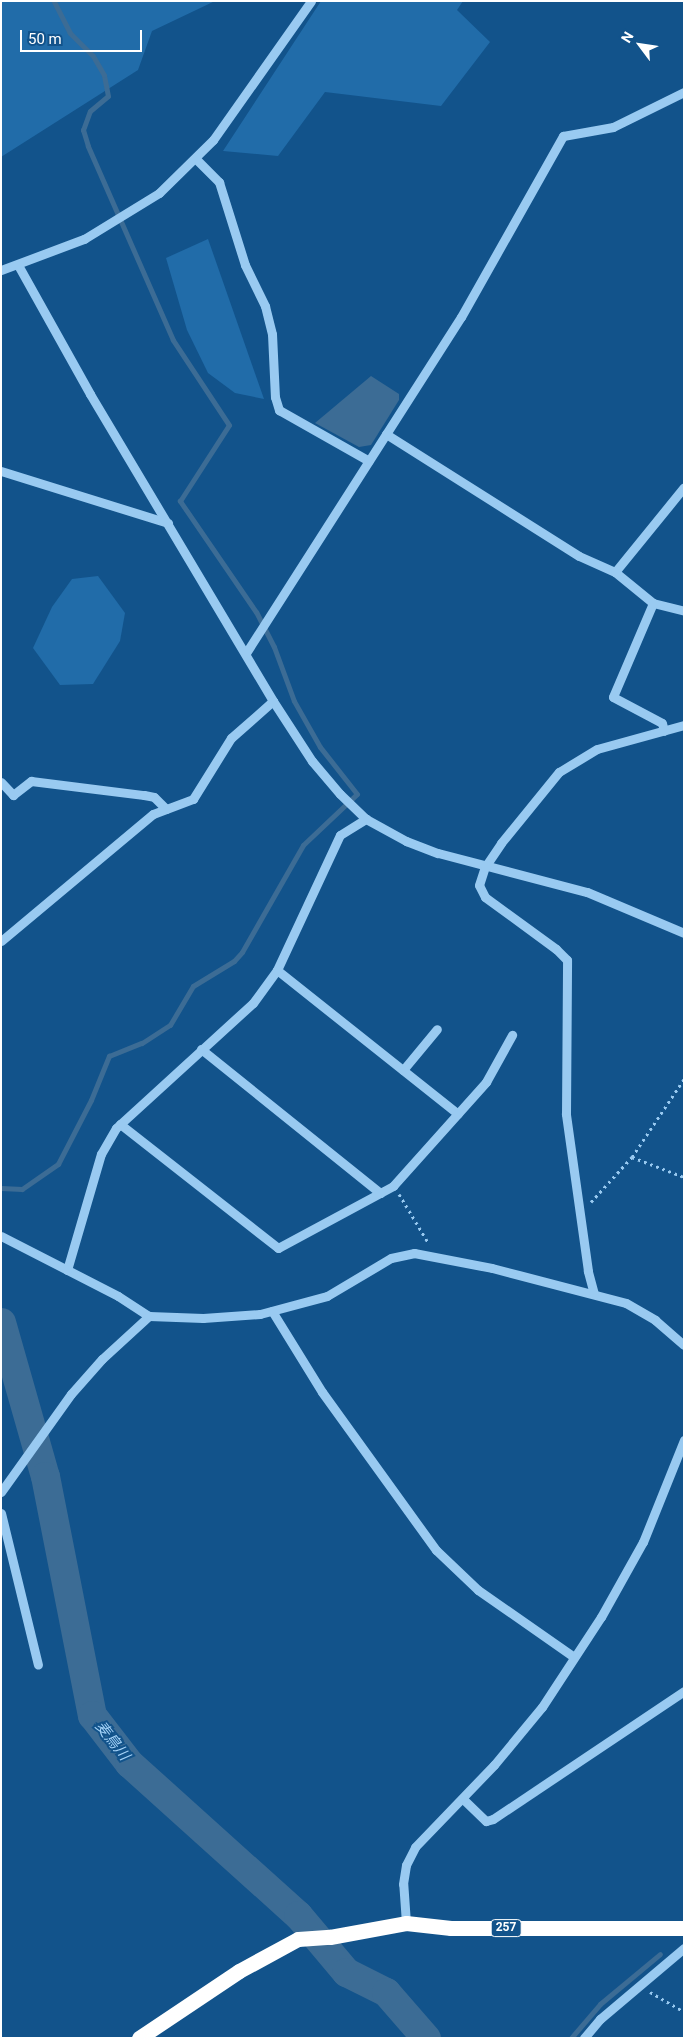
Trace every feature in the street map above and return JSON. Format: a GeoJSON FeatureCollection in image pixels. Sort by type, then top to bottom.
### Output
{"type":"FeatureCollection","features":[{"type":"Feature","properties":{"kind":"highway","name":"257"},"geometry":{"type":"LineString","coordinates":[[139,2038],[239,1971],[298,1938],[330,1937],[406,1923],[451,1928],[684,1928]]}},
{"type":"Feature","properties":{"kind":"street"},"geometry":{"type":"LineString","coordinates":[[1,270],[18,265],[112,224],[159,193],[196,159],[237,111],[311,1]]}},
{"type":"Feature","properties":{"kind":"street"},"geometry":{"type":"LineString","coordinates":[[246,653],[461,317],[563,136],[613,127],[684,92]]}},
{"type":"Feature","properties":{"kind":"street"},"geometry":{"type":"LineString","coordinates":[[196,159],[220,182],[245,265],[265,306],[272,334],[275,397],[279,410],[370,460]]}},
{"type":"Feature","properties":{"kind":"street"},"geometry":{"type":"LineString","coordinates":[[18,265],[90,394],[273,701],[312,761],[366,819],[406,841],[485,867],[587,892],[684,933]]}},
{"type":"Feature","properties":{"kind":"street"},"geometry":{"type":"LineString","coordinates":[[386,434],[579,556],[615,572],[654,603],[684,611]]}},
{"type":"Feature","properties":{"kind":"street"},"geometry":{"type":"LineString","coordinates":[[1,472],[168,524]]}},
{"type":"Feature","properties":{"kind":"street"},"geometry":{"type":"LineString","coordinates":[[615,572],[684,487]]}},
{"type":"Feature","properties":{"kind":"street"},"geometry":{"type":"LineString","coordinates":[[654,603],[612,697],[662,723],[664,731]]}},
{"type":"Feature","properties":{"kind":"street"},"geometry":{"type":"LineString","coordinates":[[1,941],[153,814],[192,799],[231,738],[273,701]]}},
{"type":"Feature","properties":{"kind":"street"},"geometry":{"type":"LineString","coordinates":[[594,1294],[578,1204],[566,1114],[567,960],[480,892],[485,867],[539,794],[559,772],[597,749],[684,724]]}},
{"type":"Feature","properties":{"kind":"street"},"geometry":{"type":"LineString","coordinates":[[1,782],[13,795],[31,781],[154,797],[166,809]]}},
{"type":"Feature","properties":{"kind":"street"},"geometry":{"type":"LineString","coordinates":[[67,1270],[101,1154],[120,1124],[253,1003],[277,970],[340,835],[366,819]]}},
{"type":"Feature","properties":{"kind":"street"},"geometry":{"type":"LineString","coordinates":[[277,970],[458,1114]]}},
{"type":"Feature","properties":{"kind":"street"},"geometry":{"type":"LineString","coordinates":[[403,1070],[437,1029]]}},
{"type":"Feature","properties":{"kind":"street"},"geometry":{"type":"LineString","coordinates":[[120,1124],[278,1248],[393,1186],[486,1082],[512,1035]]}},
{"type":"Feature","properties":{"kind":"street"},"geometry":{"type":"LineString","coordinates":[[201,1049],[380,1193]]}},
{"type":"Feature","properties":{"kind":"street"},"geometry":{"type":"LineString","coordinates":[[1,1236],[118,1296],[149,1316],[203,1318],[272,1311],[327,1296],[391,1258],[414,1252],[626,1303],[655,1320],[684,1345]]}},
{"type":"Feature","properties":{"kind":"street"},"geometry":{"type":"LineString","coordinates":[[272,1311],[322,1392],[436,1550],[478,1590],[574,1657]]}},
{"type":"Feature","properties":{"kind":"street"},"geometry":{"type":"LineString","coordinates":[[1,1492],[71,1394],[102,1359],[149,1316]]}},
{"type":"Feature","properties":{"kind":"street"},"geometry":{"type":"LineString","coordinates":[[406,1923],[403,1884],[406,1865],[415,1848],[463,1799],[542,1706],[601,1617],[643,1542],[684,1440]]}},
{"type":"Feature","properties":{"kind":"street"},"geometry":{"type":"LineString","coordinates":[[1,1513],[38,1665]]}},
{"type":"Feature","properties":{"kind":"street"},"geometry":{"type":"LineString","coordinates":[[463,1799],[486,1821],[493,1819],[684,1691]]}},
{"type":"Feature","properties":{"kind":"street"},"geometry":{"type":"LineString","coordinates":[[584,2038],[600,2019],[684,1948]]}},
{"type":"Feature","properties":{"kind":"path"},"geometry":{"type":"LineString","coordinates":[[578,1204],[590,1203],[632,1156],[684,1079]]}},
{"type":"Feature","properties":{"kind":"path"},"geometry":{"type":"LineString","coordinates":[[632,1156],[684,1177]]}},
{"type":"Feature","properties":{"kind":"path"},"geometry":{"type":"LineString","coordinates":[[393,1186],[428,1238],[431,1255]]}},
{"type":"Feature","properties":{"kind":"path"},"geometry":{"type":"LineString","coordinates":[[640,1984],[684,2012]]}},
{"type":"Feature","properties":{"kind":"shaded area"},"geometry":{"type":"Polygon","coordinates":[[[1,1],[215,1],[152,31],[138,70],[1,157],[1,1]]]}},
{"type":"Feature","properties":{"kind":"shaded area"},"geometry":{"type":"Polygon","coordinates":[[[321,1],[463,1],[457,10],[490,42],[441,106],[325,92],[278,156],[223,151],[321,1]]]}},
{"type":"Feature","properties":{"kind":"shaded area"},"geometry":{"type":"Polygon","coordinates":[[[208,239],[264,399],[235,393],[208,373],[187,330],[166,258],[208,239]]]}},
{"type":"Feature","properties":{"kind":"shaded area"},"geometry":{"type":"Polygon","coordinates":[[[371,376],[399,394],[399,400],[371,445],[359,447],[315,423],[371,376]]]}},
{"type":"Feature","properties":{"kind":"shaded area"},"geometry":{"type":"Polygon","coordinates":[[[98,576],[125,613],[120,641],[93,684],[60,685],[33,648],[52,607],[72,579],[98,576]]]}},
{"type":"Feature","properties":{"kind":"waterway"},"geometry":{"type":"LineString","coordinates":[[1,1188],[22,1189],[58,1164],[91,1100],[109,1056],[142,1043],[170,1025],[193,986],[234,961],[242,952],[303,845],[357,794],[320,747],[294,701],[274,647],[256,612],[180,501],[229,425],[173,340],[88,146],[83,130],[90,111],[108,96],[104,75],[93,56],[70,33],[54,1]]}},
{"type":"Feature","properties":{"kind":"waterway","name":"麦鳥川"},"geometry":{"type":"LineString","coordinates":[[1,1322],[45,1476],[92,1715],[129,1763],[298,1915],[346,1972],[386,1992],[426,2038]]}},
{"type":"Feature","properties":{"kind":"waterway"},"geometry":{"type":"LineString","coordinates":[[571,2038],[600,2004],[660,1954]]}}]}
